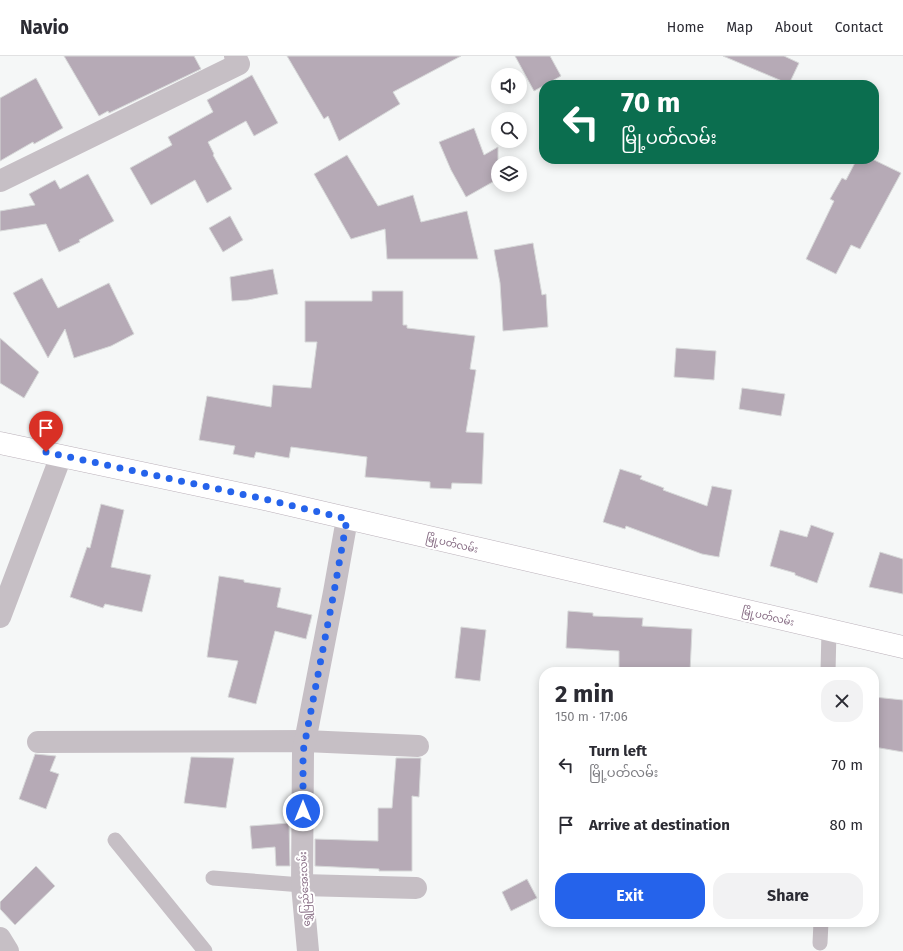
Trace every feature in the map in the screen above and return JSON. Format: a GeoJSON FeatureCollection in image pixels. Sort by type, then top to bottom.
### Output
{"type":"FeatureCollection","features":[{"type":"Feature","properties":{"kind":"main road","name":"မြို့ပတ်လမ်း"},"geometry":{"type":"LineString","coordinates":[[0,443],[261,499],[903,647]]}},
{"type":"Feature","properties":{"kind":"street"},"geometry":{"type":"LineString","coordinates":[[0,181],[239,64],[235,56]]}},
{"type":"Feature","properties":{"kind":"street"},"geometry":{"type":"LineString","coordinates":[[0,617],[61,456]]}},
{"type":"Feature","properties":{"kind":"street","name":"ရွှေပြည်အေးလမ်း"},"geometry":{"type":"LineString","coordinates":[[308,951],[302,885],[303,752],[347,519]]}},
{"type":"Feature","properties":{"kind":"street"},"geometry":{"type":"LineString","coordinates":[[38,742],[305,742],[418,746]]}},
{"type":"Feature","properties":{"kind":"street"},"geometry":{"type":"LineString","coordinates":[[302,885],[416,888]]}},
{"type":"Feature","properties":{"kind":"street"},"geometry":{"type":"LineString","coordinates":[[0,938],[8,951]]}},
{"type":"Feature","properties":{"kind":"lane"},"geometry":{"type":"LineString","coordinates":[[828,667],[829,630]]}},
{"type":"Feature","properties":{"kind":"lane"},"geometry":{"type":"LineString","coordinates":[[115,840],[205,951]]}},
{"type":"Feature","properties":{"kind":"lane"},"geometry":{"type":"LineString","coordinates":[[213,878],[302,885]]}},
{"type":"Feature","properties":{"kind":"lane"},"geometry":{"type":"LineString","coordinates":[[820,943],[821,927]]}},
{"type":"Feature","properties":{"kind":"building"},"geometry":{"type":"Polygon","coordinates":[[[64,56],[194,56],[201,69],[109,113],[108,111],[99,116],[64,56]]]}},
{"type":"Feature","properties":{"kind":"building"},"geometry":{"type":"Polygon","coordinates":[[[287,56],[461,56],[393,92],[400,104],[339,141],[328,116],[324,119],[287,56]]]}},
{"type":"Feature","properties":{"kind":"building"},"geometry":{"type":"Polygon","coordinates":[[[515,56],[550,56],[561,76],[554,80],[539,80],[539,88],[534,91],[527,78],[527,68],[522,68],[515,56]]]}},
{"type":"Feature","properties":{"kind":"building"},"geometry":{"type":"Polygon","coordinates":[[[723,56],[784,56],[799,63],[791,80],[780,80],[723,56]]]}},
{"type":"Feature","properties":{"kind":"building"},"geometry":{"type":"Polygon","coordinates":[[[252,75],[278,123],[254,136],[246,121],[208,142],[214,154],[213,155],[232,189],[207,203],[195,180],[151,205],[130,168],[172,145],[168,137],[213,112],[207,100],[252,75]]]}},
{"type":"Feature","properties":{"kind":"building"},"geometry":{"type":"Polygon","coordinates":[[[36,78],[63,128],[34,144],[33,142],[0,161],[0,98],[36,78]]]}},
{"type":"Feature","properties":{"kind":"building"},"geometry":{"type":"Polygon","coordinates":[[[474,128],[484,155],[498,148],[498,156],[491,156],[491,183],[466,197],[451,170],[439,142],[474,128]]]}},
{"type":"Feature","properties":{"kind":"building"},"geometry":{"type":"Polygon","coordinates":[[[347,155],[378,206],[413,195],[421,222],[467,211],[478,259],[387,259],[385,229],[351,239],[314,174],[347,155]]]}},
{"type":"Feature","properties":{"kind":"building"},"geometry":{"type":"Polygon","coordinates":[[[879,162],[901,173],[860,249],[851,245],[836,274],[806,259],[834,201],[830,199],[842,178],[846,180],[854,164],[879,164],[879,162]]]}},
{"type":"Feature","properties":{"kind":"building"},"geometry":{"type":"Polygon","coordinates":[[[88,174],[114,221],[79,240],[80,242],[59,252],[46,224],[0,231],[0,211],[35,205],[29,194],[55,180],[60,189],[88,174]]]}},
{"type":"Feature","properties":{"kind":"building"},"geometry":{"type":"Polygon","coordinates":[[[230,216],[243,240],[223,252],[209,228],[230,216]]]}},
{"type":"Feature","properties":{"kind":"building"},"geometry":{"type":"Polygon","coordinates":[[[533,243],[542,295],[546,294],[548,327],[503,331],[500,283],[494,250],[533,243]]]}},
{"type":"Feature","properties":{"kind":"building"},"geometry":{"type":"Polygon","coordinates":[[[273,269],[278,294],[248,300],[232,301],[230,277],[273,269]]]}},
{"type":"Feature","properties":{"kind":"building"},"geometry":{"type":"Polygon","coordinates":[[[42,278],[58,308],[109,283],[134,334],[111,346],[74,358],[65,329],[48,358],[13,293],[42,278]]]}},
{"type":"Feature","properties":{"kind":"building"},"geometry":{"type":"Polygon","coordinates":[[[372,291],[403,291],[403,325],[407,325],[407,328],[475,336],[470,369],[476,370],[466,432],[484,433],[482,484],[452,483],[451,489],[430,488],[430,482],[365,477],[367,457],[291,447],[289,458],[256,452],[254,458],[233,454],[235,446],[199,440],[207,396],[271,407],[273,385],[311,388],[317,342],[305,342],[305,301],[372,301],[372,291]]]}},
{"type":"Feature","properties":{"kind":"building"},"geometry":{"type":"Polygon","coordinates":[[[0,338],[39,372],[24,398],[0,383],[0,338]]]}},
{"type":"Feature","properties":{"kind":"building"},"geometry":{"type":"Polygon","coordinates":[[[676,348],[716,351],[714,380],[674,377],[676,348]]]}},
{"type":"Feature","properties":{"kind":"building"},"geometry":{"type":"Polygon","coordinates":[[[742,388],[785,394],[781,416],[739,409],[742,388]]]}},
{"type":"Feature","properties":{"kind":"building"},"geometry":{"type":"Polygon","coordinates":[[[620,469],[642,476],[640,479],[664,488],[663,490],[707,506],[712,486],[732,490],[719,557],[702,554],[626,526],[625,529],[603,522],[620,469]]]}},
{"type":"Feature","properties":{"kind":"building"},"geometry":{"type":"Polygon","coordinates":[[[101,504],[124,510],[111,567],[151,575],[142,612],[105,604],[103,608],[70,597],[87,547],[90,548],[101,504]]]}},
{"type":"Feature","properties":{"kind":"building"},"geometry":{"type":"Polygon","coordinates":[[[811,525],[834,533],[817,583],[795,575],[795,573],[770,566],[780,530],[807,537],[811,525]]]}},
{"type":"Feature","properties":{"kind":"building"},"geometry":{"type":"Polygon","coordinates":[[[880,552],[903,559],[903,594],[869,587],[880,552]]]}},
{"type":"Feature","properties":{"kind":"building"},"geometry":{"type":"Polygon","coordinates":[[[219,576],[281,588],[277,607],[312,615],[306,639],[275,631],[256,704],[228,697],[238,661],[207,657],[219,576]]]}},
{"type":"Feature","properties":{"kind":"building"},"geometry":{"type":"Polygon","coordinates":[[[568,611],[593,613],[593,616],[643,618],[642,626],[692,629],[690,667],[619,667],[619,651],[566,648],[568,611]]]}},
{"type":"Feature","properties":{"kind":"building"},"geometry":{"type":"Polygon","coordinates":[[[461,627],[486,630],[480,681],[455,678],[461,627]]]}},
{"type":"Feature","properties":{"kind":"building"},"geometry":{"type":"Polygon","coordinates":[[[879,698],[903,700],[903,752],[879,748],[879,698]]]}},
{"type":"Feature","properties":{"kind":"building"},"geometry":{"type":"Polygon","coordinates":[[[35,754],[56,756],[50,771],[59,774],[46,809],[19,799],[35,754]]]}},
{"type":"Feature","properties":{"kind":"building"},"geometry":{"type":"Polygon","coordinates":[[[191,757],[234,758],[226,808],[184,803],[191,757]]]}},
{"type":"Feature","properties":{"kind":"building"},"geometry":{"type":"Polygon","coordinates":[[[396,758],[421,758],[419,797],[412,796],[412,871],[379,871],[379,869],[315,866],[315,839],[378,841],[378,808],[392,808],[396,758]]]}},
{"type":"Feature","properties":{"kind":"building"},"geometry":{"type":"Polygon","coordinates":[[[289,823],[290,866],[276,866],[275,847],[252,849],[250,826],[289,823]]]}},
{"type":"Feature","properties":{"kind":"building"},"geometry":{"type":"Polygon","coordinates":[[[36,866],[55,886],[15,925],[0,909],[0,902],[36,866]]]}},
{"type":"Feature","properties":{"kind":"building"},"geometry":{"type":"Polygon","coordinates":[[[527,879],[537,898],[511,911],[502,892],[527,879]]]}},
{"type":"Feature","properties":{"kind":"route"},"geometry":{"type":"LineString","coordinates":[[46,452],[269,500],[347,519],[303,752],[303,811]]}}]}
